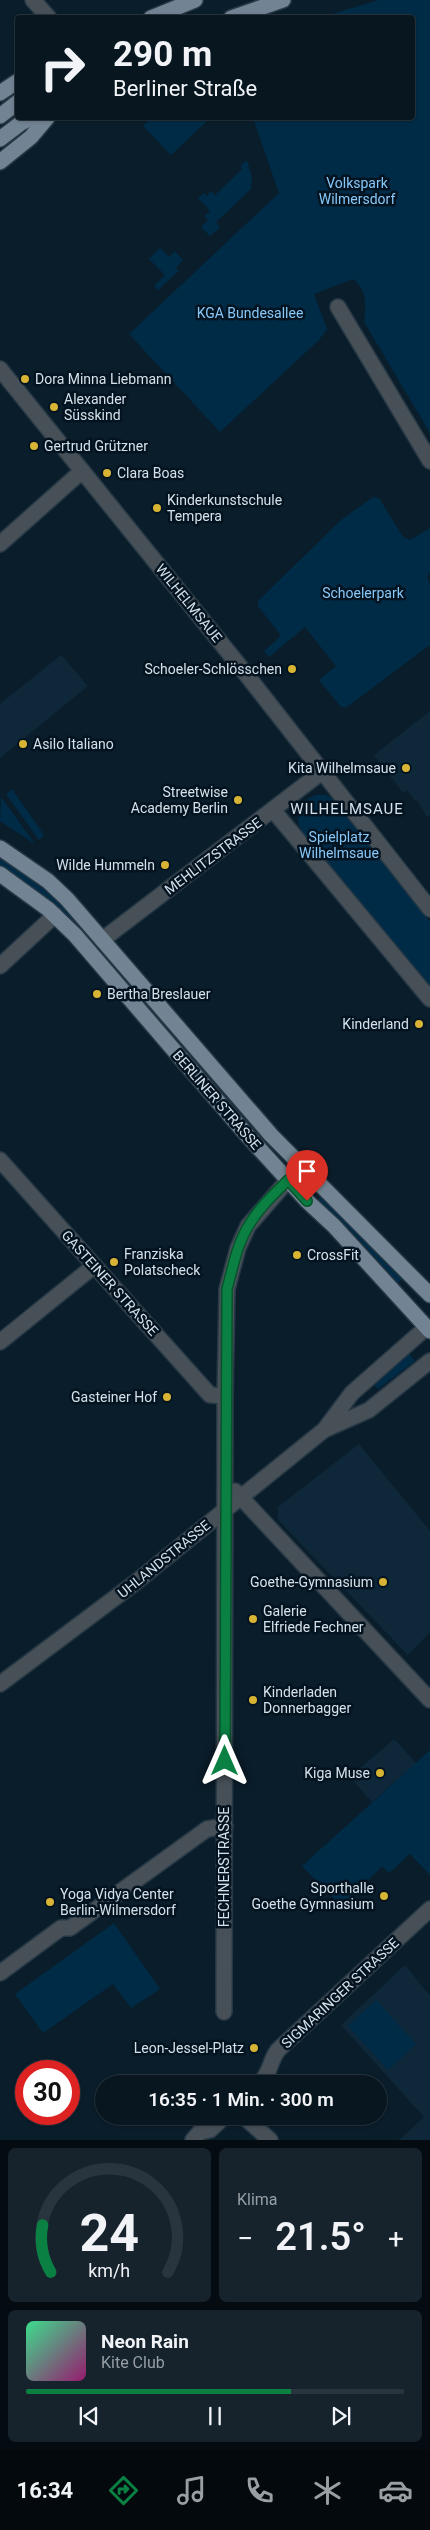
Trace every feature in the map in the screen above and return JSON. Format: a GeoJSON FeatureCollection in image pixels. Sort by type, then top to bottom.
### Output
{"type":"FeatureCollection","features":[{"type":"Feature","properties":{"kind":"main road"},"geometry":{"type":"LineString","coordinates":[[158,15],[195,0]]}},
{"type":"Feature","properties":{"kind":"main road"},"geometry":{"type":"LineString","coordinates":[[240,15],[283,0]]}},
{"type":"Feature","properties":{"kind":"main road"},"geometry":{"type":"LineString","coordinates":[[0,93],[15,83]]}},
{"type":"Feature","properties":{"kind":"main road"},"geometry":{"type":"LineString","coordinates":[[0,116],[15,104]]}},
{"type":"Feature","properties":{"kind":"main road"},"geometry":{"type":"LineString","coordinates":[[0,139],[20,123],[27,120]]}},
{"type":"Feature","properties":{"kind":"main road"},"geometry":{"type":"LineString","coordinates":[[0,162],[31,137],[45,120]]}},
{"type":"Feature","properties":{"kind":"main road","name":"BERLINER STRASSE"},"geometry":{"type":"LineString","coordinates":[[0,848],[53,885],[271,1135],[430,1295]]}},
{"type":"Feature","properties":{"kind":"main road","name":"BERLINER STRASSE"},"geometry":{"type":"LineString","coordinates":[[0,874],[55,915],[75,935],[288,1180],[334,1226],[429,1328]]}},
{"type":"Feature","properties":{"kind":"street"},"geometry":{"type":"LineString","coordinates":[[33,0],[46,15]]}},
{"type":"Feature","properties":{"kind":"street"},"geometry":{"type":"LineString","coordinates":[[338,307],[430,461]]}},
{"type":"Feature","properties":{"kind":"street","name":"WILHELMSAUE"},"geometry":{"type":"LineString","coordinates":[[0,369],[323,772],[430,909]]}},
{"type":"Feature","properties":{"kind":"street"},"geometry":{"type":"LineString","coordinates":[[0,544],[82,471]]}},
{"type":"Feature","properties":{"kind":"street","name":"MEHLITZSTRASSE"},"geometry":{"type":"LineString","coordinates":[[102,940],[323,772]]}},
{"type":"Feature","properties":{"kind":"street"},"geometry":{"type":"LineString","coordinates":[[273,810],[430,999]]}},
{"type":"Feature","properties":{"kind":"street"},"geometry":{"type":"LineString","coordinates":[[0,966],[55,915]]}},
{"type":"Feature","properties":{"kind":"street","name":"GASTEINER STRASSE"},"geometry":{"type":"LineString","coordinates":[[0,1160],[210,1395],[225,1396]]}},
{"type":"Feature","properties":{"kind":"street","name":"FECHNERSTRASSE"},"geometry":{"type":"LineString","coordinates":[[224,2012],[225,1396],[227,1289],[238,1248],[248,1226],[288,1180]]}},
{"type":"Feature","properties":{"kind":"street"},"geometry":{"type":"LineString","coordinates":[[0,1342],[94,1266]]}},
{"type":"Feature","properties":{"kind":"street","name":"UHLANDSTRASSE"},"geometry":{"type":"LineString","coordinates":[[0,1684],[94,1615],[324,1430],[352,1393],[429,1328]]}},
{"type":"Feature","properties":{"kind":"street","name":"UHLANDSTRASSE"},"geometry":{"type":"LineString","coordinates":[[324,1430],[369,1410],[430,1361]]}},
{"type":"Feature","properties":{"kind":"street"},"geometry":{"type":"LineString","coordinates":[[226,1481],[430,1700]]}},
{"type":"Feature","properties":{"kind":"street"},"geometry":{"type":"LineString","coordinates":[[0,1973],[61,1928],[70,1928],[207,1828],[225,1826]]}},
{"type":"Feature","properties":{"kind":"street","name":"SIGMARINGER STRASSE"},"geometry":{"type":"LineString","coordinates":[[268,2075],[274,2056],[278,2050],[430,1909]]}},
{"type":"Feature","properties":{"kind":"street"},"geometry":{"type":"LineString","coordinates":[[193,2140],[200,2132],[210,2130],[215,2125]]}},
{"type":"Feature","properties":{"kind":"street"},"geometry":{"type":"LineString","coordinates":[[253,2125],[270,2140]]}},
{"type":"Feature","properties":{"kind":"shaded area"},"geometry":{"type":"Polygon","coordinates":[[[61,655],[88,686],[0,758],[0,704],[61,655]]]}},
{"type":"Feature","properties":{"kind":"shaded area","name":"Kita Wilhelmsaue"},"geometry":{"type":"Polygon","coordinates":[[[430,711],[430,815],[427,817],[417,800],[415,801],[407,790],[403,793],[374,755],[430,711]]]}},
{"type":"Feature","properties":{"kind":"shaded area","name":"Goethe-Gymnasium"},"geometry":{"type":"Polygon","coordinates":[[[359,1444],[430,1531],[430,1632],[408,1655],[278,1520],[278,1507],[359,1444]]]}},
{"type":"Feature","properties":{"kind":"shaded area","name":"Kiga Muse"},"geometry":{"type":"Polygon","coordinates":[[[394,1739],[416,1763],[372,1802],[350,1777],[394,1739]]]}},
{"type":"Feature","properties":{"kind":"shaded area"},"geometry":{"type":"Polygon","coordinates":[[[405,1965],[430,1996],[430,2140],[399,2140],[424,2117],[341,2025],[405,1965]]]}},
{"type":"Feature","properties":{"kind":"green space"},"geometry":{"type":"Polygon","coordinates":[[[379,0],[430,0],[430,433],[364,322],[365,304],[363,293],[358,283],[353,279],[314,294],[327,329],[319,340],[220,432],[129,334],[279,193],[254,120],[415,120],[415,15],[328,15],[379,0]]]}},
{"type":"Feature","properties":{"kind":"green space"},"geometry":{"type":"Polygon","coordinates":[[[148,120],[208,120],[171,155],[143,126],[148,120]]]}},
{"type":"Feature","properties":{"kind":"green space"},"geometry":{"type":"Polygon","coordinates":[[[247,160],[252,178],[251,189],[216,222],[220,227],[210,236],[201,227],[208,220],[205,216],[210,211],[198,198],[204,193],[207,196],[211,191],[215,195],[242,169],[240,166],[247,160]]]}},
{"type":"Feature","properties":{"kind":"green space"},"geometry":{"type":"Polygon","coordinates":[[[160,248],[169,257],[175,251],[183,260],[176,267],[179,271],[158,290],[154,286],[165,275],[149,259],[160,248]]]}},
{"type":"Feature","properties":{"kind":"green space","name":"Schoelerpark"},"geometry":{"type":"Polygon","coordinates":[[[373,497],[379,498],[403,537],[410,540],[430,528],[430,572],[427,577],[430,584],[430,645],[347,707],[341,707],[319,680],[336,666],[305,627],[269,657],[264,651],[279,638],[280,634],[258,606],[258,601],[341,520],[373,497]]]}},
{"type":"Feature","properties":{"kind":"green space"},"geometry":{"type":"Polygon","coordinates":[[[12,789],[44,835],[39,840],[6,794],[12,789]]]}},
{"type":"Feature","properties":{"kind":"green space","name":"WILHELMSAUE"},"geometry":{"type":"Polygon","coordinates":[[[327,795],[338,803],[430,922],[430,988],[301,830],[298,814],[302,804],[310,797],[327,795]]]}},
{"type":"Feature","properties":{"kind":"green space"},"geometry":{"type":"Polygon","coordinates":[[[1,797],[35,844],[0,821],[1,797]]]}},
{"type":"Feature","properties":{"kind":"green space"},"geometry":{"type":"Polygon","coordinates":[[[0,858],[53,896],[79,922],[74,926],[23,882],[0,867],[0,858]]]}},
{"type":"Feature","properties":{"kind":"green space"},"geometry":{"type":"Polygon","coordinates":[[[320,1197],[403,1278],[398,1283],[350,1230],[317,1201],[320,1197]]]}},
{"type":"Feature","properties":{"kind":"green space"},"geometry":{"type":"Polygon","coordinates":[[[409,1353],[415,1361],[378,1389],[373,1384],[409,1353]]]}},
{"type":"Feature","properties":{"kind":"green space"},"geometry":{"type":"Polygon","coordinates":[[[430,1750],[430,1875],[410,1854],[389,1873],[382,1867],[341,1906],[302,1866],[430,1750]]]}},
{"type":"Feature","properties":{"kind":"green space"},"geometry":{"type":"Polygon","coordinates":[[[114,1923],[160,1989],[131,2008],[113,1984],[43,2033],[15,1994],[114,1923]]]}},
{"type":"Feature","properties":{"kind":"green space"},"geometry":{"type":"Polygon","coordinates":[[[376,2000],[416,2044],[388,2070],[348,2026],[376,2000]]]}},
{"type":"Feature","properties":{"kind":"place","name":"Dora Minna Liebmann"},"geometry":{"type":"Point","coordinates":[25,379]}},
{"type":"Feature","properties":{"kind":"place","name":"Alexander Süsskind"},"geometry":{"type":"Point","coordinates":[54,407]}},
{"type":"Feature","properties":{"kind":"place","name":"Gertrud Grützner"},"geometry":{"type":"Point","coordinates":[34,446]}},
{"type":"Feature","properties":{"kind":"place","name":"Clara Boas"},"geometry":{"type":"Point","coordinates":[107,473]}},
{"type":"Feature","properties":{"kind":"place","name":"Kinderkunstschule Tempera"},"geometry":{"type":"Point","coordinates":[157,508]}},
{"type":"Feature","properties":{"kind":"place","name":"Schoeler-Schlösschen"},"geometry":{"type":"Point","coordinates":[292,669]}},
{"type":"Feature","properties":{"kind":"place","name":"Asilo Italiano"},"geometry":{"type":"Point","coordinates":[23,744]}},
{"type":"Feature","properties":{"kind":"place","name":"Kita Wilhelmsaue"},"geometry":{"type":"Point","coordinates":[406,768]}},
{"type":"Feature","properties":{"kind":"place","name":"Streetwise Academy Berlin"},"geometry":{"type":"Point","coordinates":[238,800]}},
{"type":"Feature","properties":{"kind":"place","name":"Wilde Hummeln"},"geometry":{"type":"Point","coordinates":[165,865]}},
{"type":"Feature","properties":{"kind":"place","name":"Bertha Breslauer"},"geometry":{"type":"Point","coordinates":[97,994]}},
{"type":"Feature","properties":{"kind":"place","name":"Kinderland"},"geometry":{"type":"Point","coordinates":[419,1024]}},
{"type":"Feature","properties":{"kind":"place","name":"CrossFit"},"geometry":{"type":"Point","coordinates":[297,1255]}},
{"type":"Feature","properties":{"kind":"place","name":"Franziska Polatscheck"},"geometry":{"type":"Point","coordinates":[114,1262]}},
{"type":"Feature","properties":{"kind":"place","name":"Gasteiner Hof"},"geometry":{"type":"Point","coordinates":[167,1397]}},
{"type":"Feature","properties":{"kind":"place","name":"Goethe-Gymnasium"},"geometry":{"type":"Point","coordinates":[383,1582]}},
{"type":"Feature","properties":{"kind":"place","name":"Galerie Elfriede Fechner"},"geometry":{"type":"Point","coordinates":[253,1619]}},
{"type":"Feature","properties":{"kind":"place","name":"Kinderladen Donnerbagger"},"geometry":{"type":"Point","coordinates":[253,1700]}},
{"type":"Feature","properties":{"kind":"place","name":"Kiga Muse"},"geometry":{"type":"Point","coordinates":[380,1773]}},
{"type":"Feature","properties":{"kind":"place","name":"Sporthalle Goethe Gymnasium"},"geometry":{"type":"Point","coordinates":[384,1896]}},
{"type":"Feature","properties":{"kind":"place","name":"Yoga Vidya Center Berlin-Wilmersdorf"},"geometry":{"type":"Point","coordinates":[50,1902]}},
{"type":"Feature","properties":{"kind":"place","name":"Leon-Jessel-Platz"},"geometry":{"type":"Point","coordinates":[254,2048]}},
{"type":"Feature","properties":{"kind":"district","name":"WILHELMSAUE"},"geometry":{"type":"Point","coordinates":[347,809]}},
{"type":"Feature","properties":{"kind":"route"},"geometry":{"type":"LineString","coordinates":[[225,1761],[225,1396],[227,1289],[238,1248],[248,1226],[264,1205],[288,1180],[307,1201]]}},
{"type":"Feature","properties":{"kind":"park label","name":"Volkspark Wilmersdorf"},"geometry":{"type":"Point","coordinates":[357,192]}},
{"type":"Feature","properties":{"kind":"park label","name":"KGA Bundesallee"},"geometry":{"type":"Point","coordinates":[250,313]}},
{"type":"Feature","properties":{"kind":"park label","name":"Spielplatz Wilhelmsaue"},"geometry":{"type":"Point","coordinates":[339,846]}}]}
